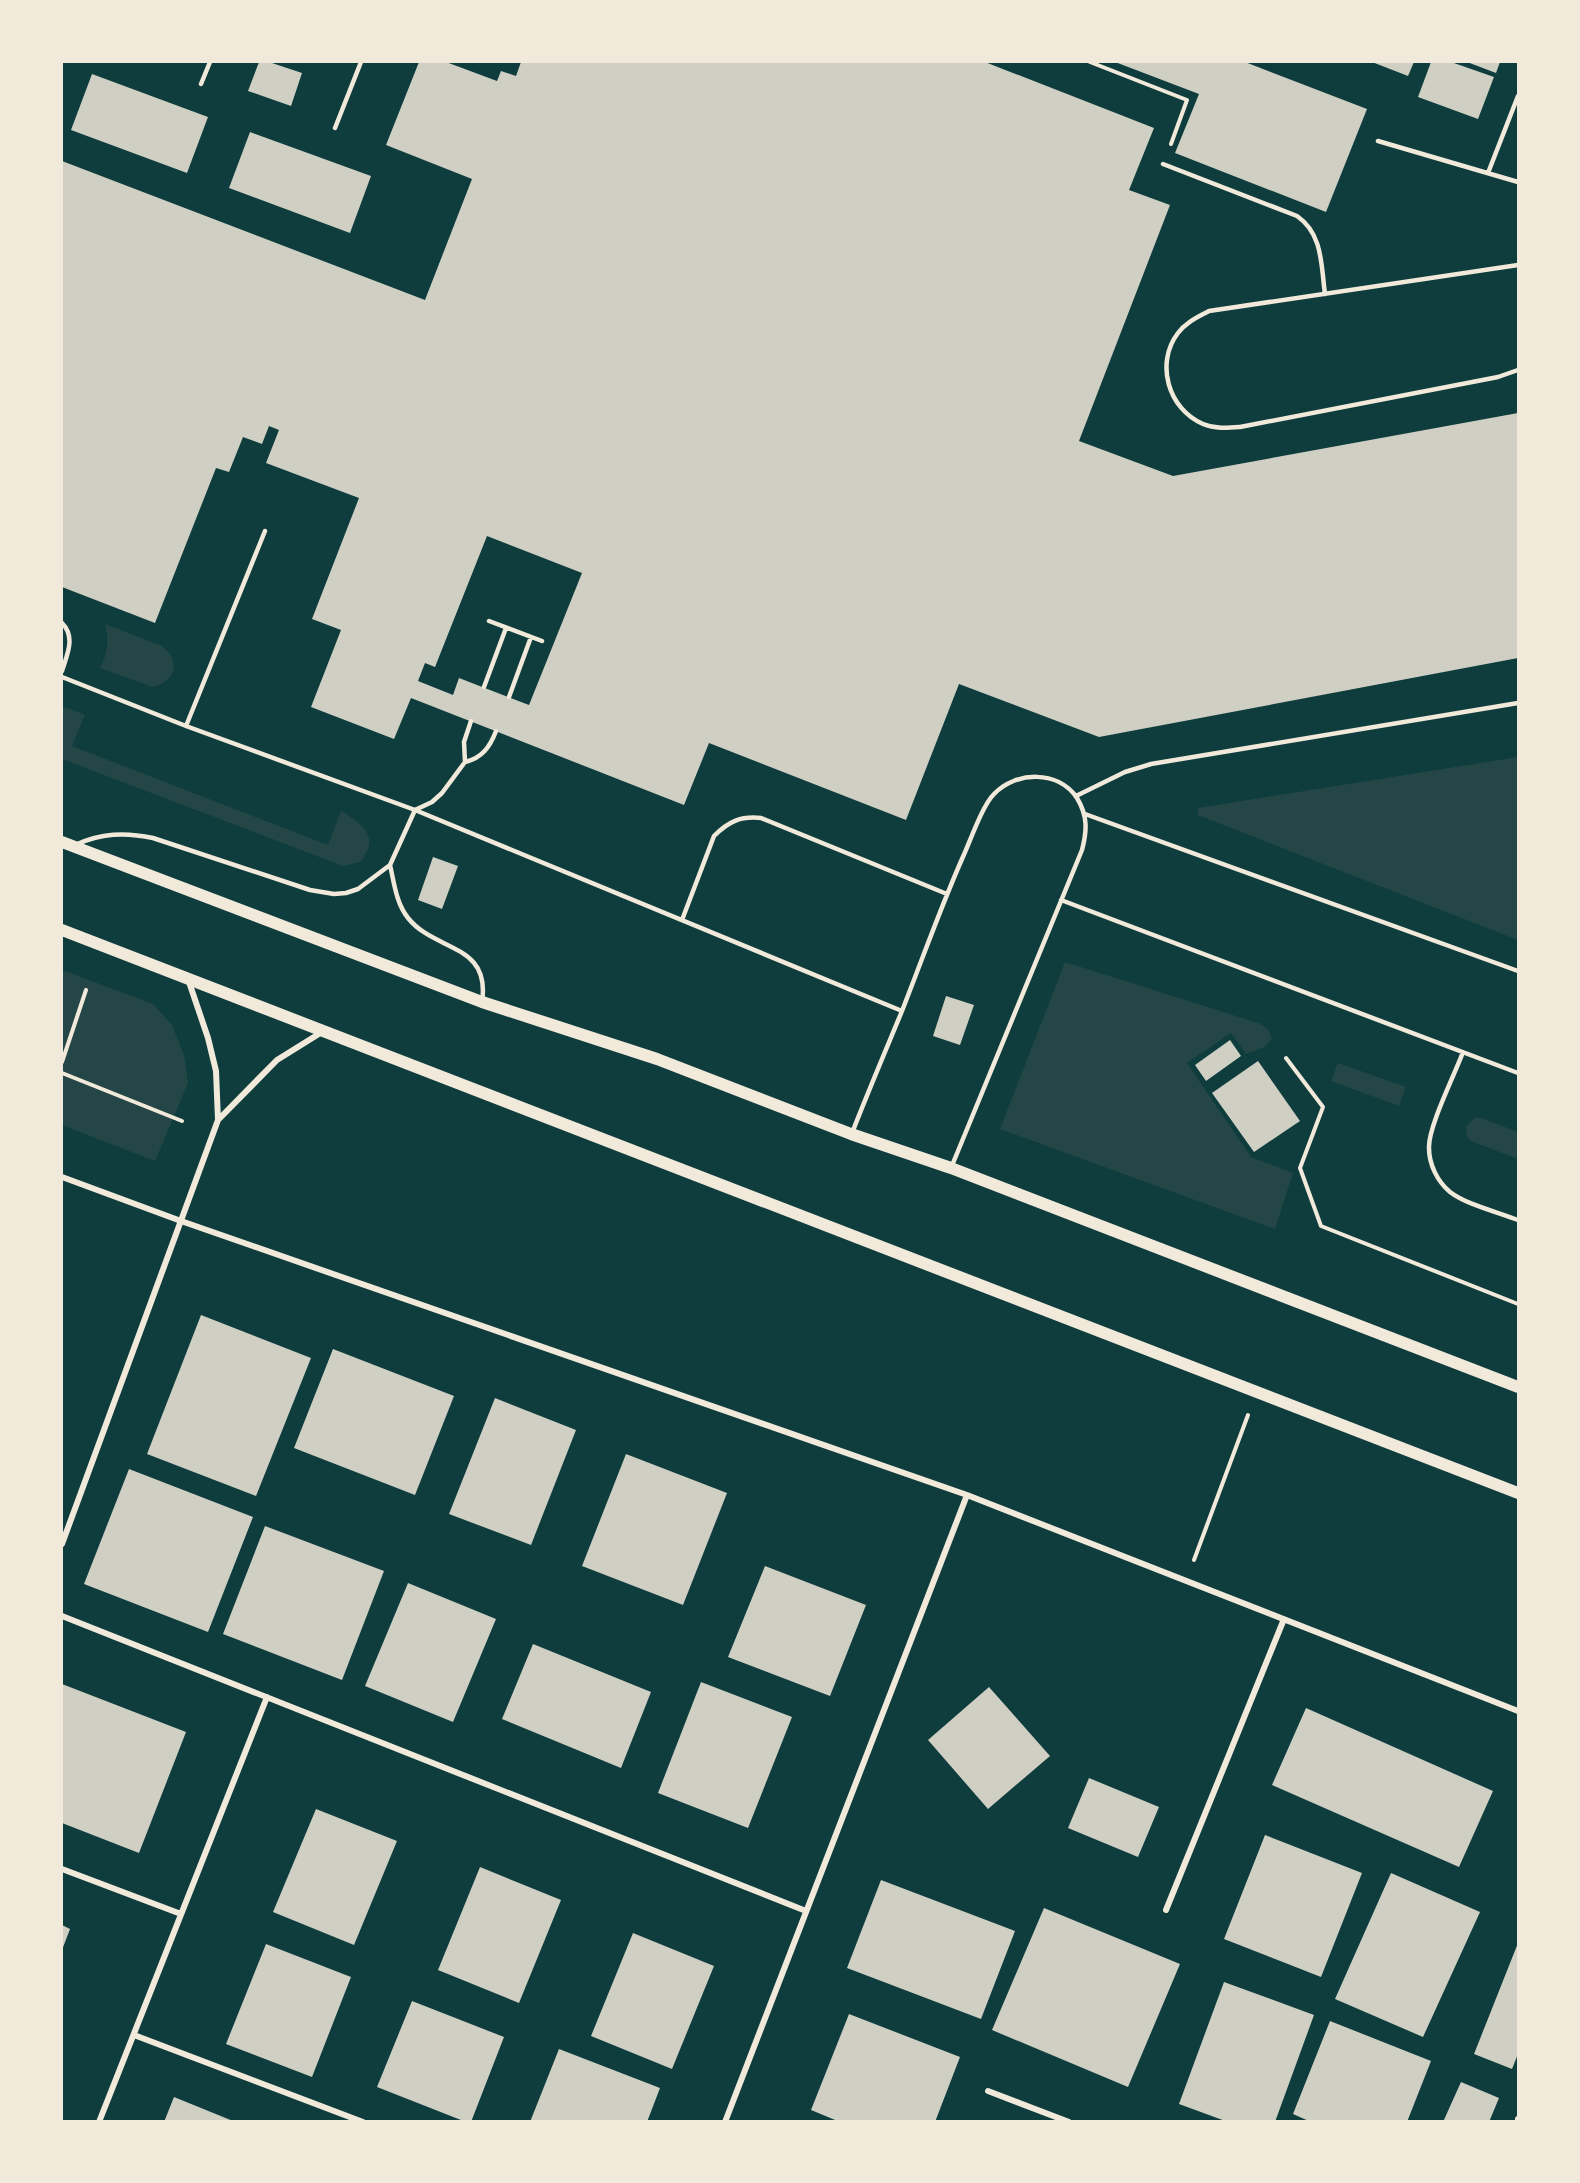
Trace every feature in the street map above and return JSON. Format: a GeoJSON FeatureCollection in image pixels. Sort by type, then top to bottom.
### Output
{"type":"FeatureCollection","features":[{"type":"Feature","properties":{"kind":"main road"},"geometry":{"type":"LineString","coordinates":[[67,844],[482,1002],[657,1059],[851,1134],[951,1168],[1518,1387]]}},
{"type":"Feature","properties":{"kind":"main road"},"geometry":{"type":"LineString","coordinates":[[62,930],[1518,1493]]}},
{"type":"Feature","properties":{"kind":"street"},"geometry":{"type":"LineString","coordinates":[[62,1544],[218,1120],[216,1071],[208,1038],[188,979]]}},
{"type":"Feature","properties":{"kind":"street"},"geometry":{"type":"LineString","coordinates":[[218,1120],[277,1060],[323,1031]]}},
{"type":"Feature","properties":{"kind":"street"},"geometry":{"type":"LineString","coordinates":[[62,1177],[181,1221],[967,1495],[1518,1711]]}},
{"type":"Feature","properties":{"kind":"street"},"geometry":{"type":"LineString","coordinates":[[725,2121],[967,1495]]}},
{"type":"Feature","properties":{"kind":"street"},"geometry":{"type":"LineString","coordinates":[[62,1616],[806,1911]]}},
{"type":"Feature","properties":{"kind":"street"},"geometry":{"type":"LineString","coordinates":[[1166,1910],[1284,1619]]}},
{"type":"Feature","properties":{"kind":"street"},"geometry":{"type":"LineString","coordinates":[[99,2121],[267,1697]]}},
{"type":"Feature","properties":{"kind":"street"},"geometry":{"type":"LineString","coordinates":[[62,1869],[181,1914]]}},
{"type":"Feature","properties":{"kind":"street"},"geometry":{"type":"LineString","coordinates":[[134,2035],[363,2121]]}},
{"type":"Feature","properties":{"kind":"street"},"geometry":{"type":"LineString","coordinates":[[988,2091],[1069,2121]]}},
{"type":"Feature","properties":{"kind":"lane"},"geometry":{"type":"LineString","coordinates":[[201,84],[210,62]]}},
{"type":"Feature","properties":{"kind":"lane"},"geometry":{"type":"LineString","coordinates":[[335,128],[361,62]]}},
{"type":"Feature","properties":{"kind":"lane"},"geometry":{"type":"LineString","coordinates":[[1488,173],[1518,96]]}},
{"type":"Feature","properties":{"kind":"lane"},"geometry":{"type":"LineString","coordinates":[[1378,141],[1518,182]]}},
{"type":"Feature","properties":{"kind":"lane"},"geometry":{"type":"LineString","coordinates":[[1163,164],[1297,216],[1305,222],[1317,239],[1325,294]]}},
{"type":"Feature","properties":{"kind":"lane"},"geometry":{"type":"LineString","coordinates":[[1518,265],[1209,311],[1193,319],[1179,332],[1170,348],[1166,366],[1168,384],[1175,401],[1188,415],[1203,424],[1221,428],[1498,377],[1518,370]]}},
{"type":"Feature","properties":{"kind":"lane"},"geometry":{"type":"LineString","coordinates":[[186,726],[265,531]]}},
{"type":"Feature","properties":{"kind":"lane"},"geometry":{"type":"LineString","coordinates":[[489,621],[542,641]]}},
{"type":"Feature","properties":{"kind":"lane"},"geometry":{"type":"LineString","coordinates":[[62,623],[69,633],[70,640],[62,671]]}},
{"type":"Feature","properties":{"kind":"lane"},"geometry":{"type":"LineString","coordinates":[[484,687],[506,628]]}},
{"type":"Feature","properties":{"kind":"lane"},"geometry":{"type":"LineString","coordinates":[[509,697],[531,637]]}},
{"type":"Feature","properties":{"kind":"lane"},"geometry":{"type":"LineString","coordinates":[[62,677],[186,726],[415,810],[902,1011]]}},
{"type":"Feature","properties":{"kind":"lane"},"geometry":{"type":"LineString","coordinates":[[1076,796],[1109,779],[1151,764],[1518,703]]}},
{"type":"Feature","properties":{"kind":"lane"},"geometry":{"type":"LineString","coordinates":[[67,844],[92,837],[132,833],[310,890],[334,894],[346,893],[358,889],[390,865],[415,810],[442,794],[465,762],[464,742],[471,722]]}},
{"type":"Feature","properties":{"kind":"lane"},"geometry":{"type":"LineString","coordinates":[[465,762],[472,761],[484,753],[496,731]]}},
{"type":"Feature","properties":{"kind":"lane"},"geometry":{"type":"LineString","coordinates":[[851,1134],[947,894],[992,795],[1007,783],[1025,777],[1044,777],[1062,783],[1076,796],[1085,814],[1086,832],[1082,850],[951,1168]]}},
{"type":"Feature","properties":{"kind":"lane"},"geometry":{"type":"LineString","coordinates":[[1085,814],[1518,971]]}},
{"type":"Feature","properties":{"kind":"lane"},"geometry":{"type":"LineString","coordinates":[[682,920],[714,836],[724,826],[748,817],[761,818],[947,894]]}},
{"type":"Feature","properties":{"kind":"lane"},"geometry":{"type":"LineString","coordinates":[[390,865],[401,907],[407,918],[417,927],[469,957],[477,966],[484,990],[482,1002]]}},
{"type":"Feature","properties":{"kind":"lane"},"geometry":{"type":"LineString","coordinates":[[1060,900],[1518,1073]]}},
{"type":"Feature","properties":{"kind":"lane"},"geometry":{"type":"LineString","coordinates":[[1463,1052],[1433,1128],[1428,1145],[1430,1163],[1438,1179],[1450,1192],[1518,1220]]}},
{"type":"Feature","properties":{"kind":"path"},"geometry":{"type":"LineString","coordinates":[[1090,62],[1187,100],[1163,164]]}},
{"type":"Feature","properties":{"kind":"path"},"geometry":{"type":"LineString","coordinates":[[62,1062],[86,990]]}},
{"type":"Feature","properties":{"kind":"path"},"geometry":{"type":"LineString","coordinates":[[1286,1058],[1323,1107],[1300,1168],[1322,1226],[1518,1304]]}},
{"type":"Feature","properties":{"kind":"path"},"geometry":{"type":"LineString","coordinates":[[62,1073],[182,1121]]}},
{"type":"Feature","properties":{"kind":"path"},"geometry":{"type":"LineString","coordinates":[[1186,1580],[1257,1392]]}},
{"type":"Feature","properties":{"kind":"shaded area"},"geometry":{"type":"Polygon","coordinates":[[[105,624],[162,646],[174,664],[167,680],[153,687],[100,668],[107,646],[105,624]]]}},
{"type":"Feature","properties":{"kind":"shaded area"},"geometry":{"type":"Polygon","coordinates":[[[62,706],[85,715],[72,746],[328,845],[341,811],[367,832],[369,845],[366,853],[360,862],[343,866],[62,759],[62,706]]]}},
{"type":"Feature","properties":{"kind":"shaded area"},"geometry":{"type":"Polygon","coordinates":[[[1518,757],[1518,940],[1198,815],[1198,808],[1518,757]]]}},
{"type":"Feature","properties":{"kind":"shaded area"},"geometry":{"type":"Polygon","coordinates":[[[1065,962],[1258,1023],[1268,1029],[1272,1039],[1264,1047],[1246,1054],[1231,1033],[1187,1063],[1251,1157],[1293,1173],[1275,1229],[1000,1129],[1065,962]]]}},
{"type":"Feature","properties":{"kind":"shaded area"},"geometry":{"type":"Polygon","coordinates":[[[62,970],[153,1004],[172,1025],[184,1055],[188,1083],[155,1161],[62,1125],[62,970]]]}},
{"type":"Feature","properties":{"kind":"shaded area"},"geometry":{"type":"Polygon","coordinates":[[[1338,1063],[1406,1087],[1399,1106],[1331,1081],[1338,1063]]]}},
{"type":"Feature","properties":{"kind":"shaded area"},"geometry":{"type":"Polygon","coordinates":[[[1475,1118],[1481,1118],[1518,1132],[1518,1159],[1471,1141],[1467,1137],[1466,1126],[1475,1118]]]}},
{"type":"Feature","properties":{"kind":"building"},"geometry":{"type":"Polygon","coordinates":[[[259,62],[269,62],[302,73],[291,106],[248,91],[259,62]]]}},
{"type":"Feature","properties":{"kind":"building"},"geometry":{"type":"Polygon","coordinates":[[[419,62],[446,62],[497,81],[501,71],[516,76],[521,62],[985,62],[1154,128],[1129,190],[1170,205],[1079,441],[1173,476],[1518,413],[1518,658],[1099,737],[959,684],[906,820],[709,743],[684,805],[411,698],[394,739],[311,707],[341,630],[312,619],[359,498],[266,463],[279,430],[269,426],[262,444],[243,437],[229,472],[216,468],[155,623],[62,587],[62,161],[425,300],[472,179],[386,145],[419,62]],[[487,536],[435,667],[425,663],[418,681],[453,695],[459,678],[529,705],[582,573],[487,536]]]}},
{"type":"Feature","properties":{"kind":"building"},"geometry":{"type":"Polygon","coordinates":[[[1115,62],[1245,62],[1367,109],[1326,212],[1175,153],[1199,94],[1115,62]]]}},
{"type":"Feature","properties":{"kind":"building"},"geometry":{"type":"Polygon","coordinates":[[[1372,62],[1414,62],[1408,76],[1372,62]]]}},
{"type":"Feature","properties":{"kind":"building"},"geometry":{"type":"Polygon","coordinates":[[[1431,62],[1451,62],[1494,77],[1478,119],[1418,97],[1431,62]]]}},
{"type":"Feature","properties":{"kind":"building"},"geometry":{"type":"Polygon","coordinates":[[[1467,62],[1500,62],[1496,73],[1467,62]]]}},
{"type":"Feature","properties":{"kind":"building"},"geometry":{"type":"Polygon","coordinates":[[[92,74],[208,117],[187,173],[71,130],[92,74]]]}},
{"type":"Feature","properties":{"kind":"building"},"geometry":{"type":"Polygon","coordinates":[[[250,132],[371,176],[350,233],[229,188],[250,132]]]}},
{"type":"Feature","properties":{"kind":"building"},"geometry":{"type":"Polygon","coordinates":[[[433,857],[458,866],[442,909],[418,900],[433,857]]]}},
{"type":"Feature","properties":{"kind":"building"},"geometry":{"type":"Polygon","coordinates":[[[946,996],[974,1005],[960,1045],[933,1036],[946,996]]]}},
{"type":"Feature","properties":{"kind":"building"},"geometry":{"type":"Polygon","coordinates":[[[1230,1040],[1241,1056],[1206,1081],[1195,1065],[1230,1040]]]}},
{"type":"Feature","properties":{"kind":"building"},"geometry":{"type":"Polygon","coordinates":[[[1258,1061],[1300,1121],[1254,1152],[1212,1093],[1258,1061]]]}},
{"type":"Feature","properties":{"kind":"building"},"geometry":{"type":"Polygon","coordinates":[[[201,1315],[311,1358],[256,1496],[147,1454],[201,1315]]]}},
{"type":"Feature","properties":{"kind":"building"},"geometry":{"type":"Polygon","coordinates":[[[333,1349],[454,1396],[415,1495],[294,1448],[333,1349]]]}},
{"type":"Feature","properties":{"kind":"building"},"geometry":{"type":"Polygon","coordinates":[[[495,1398],[576,1430],[531,1545],[449,1514],[495,1398]]]}},
{"type":"Feature","properties":{"kind":"building"},"geometry":{"type":"Polygon","coordinates":[[[626,1454],[727,1493],[683,1605],[582,1566],[626,1454]]]}},
{"type":"Feature","properties":{"kind":"building"},"geometry":{"type":"Polygon","coordinates":[[[129,1469],[253,1517],[208,1632],[84,1584],[129,1469]]]}},
{"type":"Feature","properties":{"kind":"building"},"geometry":{"type":"Polygon","coordinates":[[[265,1526],[384,1571],[342,1680],[223,1634],[265,1526]]]}},
{"type":"Feature","properties":{"kind":"building"},"geometry":{"type":"Polygon","coordinates":[[[765,1566],[866,1605],[830,1696],[728,1657],[765,1566]]]}},
{"type":"Feature","properties":{"kind":"building"},"geometry":{"type":"Polygon","coordinates":[[[408,1583],[496,1619],[453,1722],[365,1686],[408,1583]]]}},
{"type":"Feature","properties":{"kind":"building"},"geometry":{"type":"Polygon","coordinates":[[[533,1644],[651,1692],[621,1768],[502,1719],[533,1644]]]}},
{"type":"Feature","properties":{"kind":"building"},"geometry":{"type":"Polygon","coordinates":[[[701,1682],[792,1717],[748,1828],[658,1793],[701,1682]]]}},
{"type":"Feature","properties":{"kind":"building"},"geometry":{"type":"Polygon","coordinates":[[[62,1684],[186,1732],[139,1853],[62,1823],[62,1684]]]}},
{"type":"Feature","properties":{"kind":"building"},"geometry":{"type":"Polygon","coordinates":[[[989,1687],[1050,1756],[988,1809],[928,1740],[989,1687]]]}},
{"type":"Feature","properties":{"kind":"building"},"geometry":{"type":"Polygon","coordinates":[[[1306,1708],[1493,1791],[1459,1867],[1272,1785],[1306,1708]]]}},
{"type":"Feature","properties":{"kind":"building"},"geometry":{"type":"Polygon","coordinates":[[[1089,1778],[1159,1807],[1138,1857],[1068,1828],[1089,1778]]]}},
{"type":"Feature","properties":{"kind":"building"},"geometry":{"type":"Polygon","coordinates":[[[316,1809],[397,1841],[354,1945],[273,1912],[316,1809]]]}},
{"type":"Feature","properties":{"kind":"building"},"geometry":{"type":"Polygon","coordinates":[[[1265,1835],[1362,1873],[1321,1977],[1224,1939],[1265,1835]]]}},
{"type":"Feature","properties":{"kind":"building"},"geometry":{"type":"Polygon","coordinates":[[[480,1867],[561,1900],[519,2003],[438,1970],[480,1867]]]}},
{"type":"Feature","properties":{"kind":"building"},"geometry":{"type":"Polygon","coordinates":[[[1391,1873],[1480,1912],[1423,2037],[1335,1999],[1391,1873]]]}},
{"type":"Feature","properties":{"kind":"building"},"geometry":{"type":"Polygon","coordinates":[[[881,1880],[1015,1931],[981,2019],[847,1968],[881,1880]]]}},
{"type":"Feature","properties":{"kind":"building"},"geometry":{"type":"Polygon","coordinates":[[[1044,1908],[1180,1964],[1128,2087],[992,2030],[1044,1908]]]}},
{"type":"Feature","properties":{"kind":"building"},"geometry":{"type":"Polygon","coordinates":[[[62,1925],[70,1929],[62,1950],[62,1925]]]}},
{"type":"Feature","properties":{"kind":"building"},"geometry":{"type":"Polygon","coordinates":[[[633,1933],[714,1966],[672,2069],[591,2036],[633,1933]]]}},
{"type":"Feature","properties":{"kind":"building"},"geometry":{"type":"Polygon","coordinates":[[[1518,1943],[1518,2054],[1512,2069],[1474,2054],[1518,1943]]]}},
{"type":"Feature","properties":{"kind":"building"},"geometry":{"type":"Polygon","coordinates":[[[266,1944],[351,1977],[312,2077],[226,2044],[266,1944]]]}},
{"type":"Feature","properties":{"kind":"building"},"geometry":{"type":"Polygon","coordinates":[[[1224,1982],[1314,2015],[1275,2122],[1228,2122],[1179,2104],[1224,1982]]]}},
{"type":"Feature","properties":{"kind":"building"},"geometry":{"type":"Polygon","coordinates":[[[412,2001],[504,2037],[471,2122],[377,2087],[412,2001]]]}},
{"type":"Feature","properties":{"kind":"building"},"geometry":{"type":"Polygon","coordinates":[[[849,2014],[960,2057],[935,2122],[840,2122],[811,2110],[849,2014]]]}},
{"type":"Feature","properties":{"kind":"building"},"geometry":{"type":"Polygon","coordinates":[[[1330,2021],[1431,2061],[1407,2122],[1311,2122],[1293,2114],[1330,2021]]]}},
{"type":"Feature","properties":{"kind":"building"},"geometry":{"type":"Polygon","coordinates":[[[559,2049],[660,2088],[647,2122],[530,2122],[559,2049]]]}},
{"type":"Feature","properties":{"kind":"building"},"geometry":{"type":"Polygon","coordinates":[[[1461,2082],[1499,2098],[1489,2122],[1443,2122],[1461,2082]]]}},
{"type":"Feature","properties":{"kind":"building"},"geometry":{"type":"Polygon","coordinates":[[[174,2097],[233,2121],[233,2122],[164,2122],[174,2097]]]}}]}
